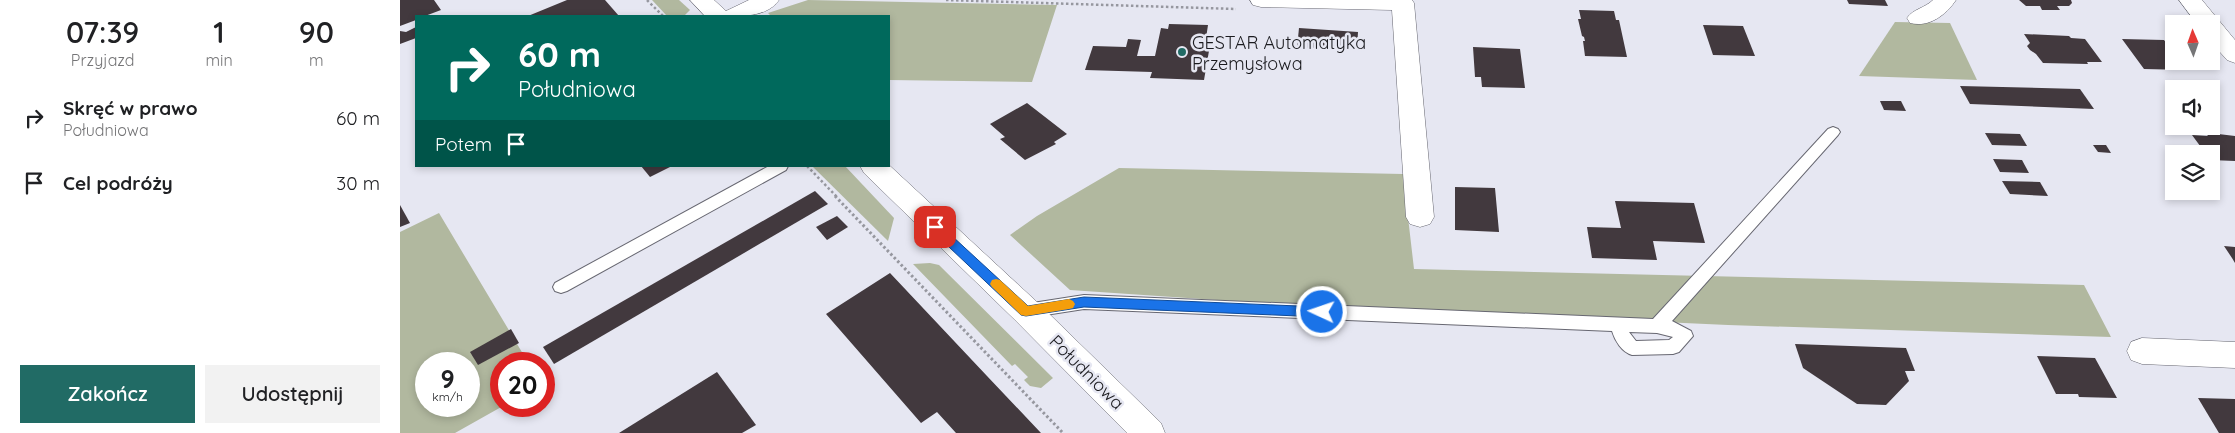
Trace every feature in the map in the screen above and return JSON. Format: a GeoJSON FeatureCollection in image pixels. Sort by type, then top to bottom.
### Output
{"type":"FeatureCollection","features":[{"type":"Feature","properties":{"kind":"street"},"geometry":{"type":"LineString","coordinates":[[701,0],[717,15]]}},
{"type":"Feature","properties":{"kind":"street"},"geometry":{"type":"LineString","coordinates":[[735,15],[768,0]]}},
{"type":"Feature","properties":{"kind":"street"},"geometry":{"type":"LineString","coordinates":[[1262,0],[1406,2],[1420,217]]}},
{"type":"Feature","properties":{"kind":"street"},"geometry":{"type":"LineString","coordinates":[[1918,18],[1936,10],[1945,0]]}},
{"type":"Feature","properties":{"kind":"street"},"geometry":{"type":"LineString","coordinates":[[2190,0],[2202,15]]}},
{"type":"Feature","properties":{"kind":"street"},"geometry":{"type":"LineString","coordinates":[[2220,37],[2235,55]]}},
{"type":"Feature","properties":{"kind":"street","name":"Południowa"},"geometry":{"type":"LineString","coordinates":[[874,167],[1026,311],[1149,433]]}},
{"type":"Feature","properties":{"kind":"street"},"geometry":{"type":"LineString","coordinates":[[2142,351],[2235,355]]}},
{"type":"Feature","properties":{"kind":"lane"},"geometry":{"type":"LineString","coordinates":[[1657,326],[1833,132]]}},
{"type":"Feature","properties":{"kind":"lane"},"geometry":{"type":"LineString","coordinates":[[561,287],[778,167]]}},
{"type":"Feature","properties":{"kind":"lane"},"geometry":{"type":"LineString","coordinates":[[1026,311],[1084,302],[1619,324],[1657,326],[1673,328],[1685,336],[1674,347],[1632,348],[1621,334],[1619,324]]}},
{"type":"Feature","properties":{"kind":"path"},"geometry":{"type":"LineString","coordinates":[[647,0],[662,15]]}},
{"type":"Feature","properties":{"kind":"path"},"geometry":{"type":"LineString","coordinates":[[946,0],[1238,9]]}},
{"type":"Feature","properties":{"kind":"path"},"geometry":{"type":"LineString","coordinates":[[808,167],[1063,433]]}},
{"type":"Feature","properties":{"kind":"green space"},"geometry":{"type":"Polygon","coordinates":[[[652,0],[679,0],[690,10],[685,15],[666,15],[652,0]]]}},
{"type":"Feature","properties":{"kind":"green space"},"geometry":{"type":"Polygon","coordinates":[[[808,0],[1057,5],[1032,82],[890,80],[890,15],[770,15],[768,13],[808,0]]]}},
{"type":"Feature","properties":{"kind":"green space"},"geometry":{"type":"Polygon","coordinates":[[[1895,22],[1950,23],[1977,80],[1859,76],[1895,22]]]}},
{"type":"Feature","properties":{"kind":"green space"},"geometry":{"type":"Polygon","coordinates":[[[813,167],[846,167],[894,218],[888,241],[813,167]]]}},
{"type":"Feature","properties":{"kind":"green space"},"geometry":{"type":"Polygon","coordinates":[[[1119,168],[1403,174],[1414,269],[2084,285],[2111,337],[1728,325],[1291,305],[1070,290],[1010,235],[1037,216],[1119,168]]]}},
{"type":"Feature","properties":{"kind":"green space"},"geometry":{"type":"Polygon","coordinates":[[[439,213],[522,352],[490,352],[490,413],[455,433],[400,433],[400,232],[439,213]]]}},
{"type":"Feature","properties":{"kind":"green space"},"geometry":{"type":"Polygon","coordinates":[[[930,263],[939,265],[1053,378],[1041,388],[1030,386],[1024,380],[1028,377],[1015,364],[1012,366],[913,264],[930,263]]]}},
{"type":"Feature","properties":{"kind":"building"},"geometry":{"type":"Polygon","coordinates":[[[400,0],[434,0],[441,10],[428,15],[415,15],[415,20],[400,26],[400,0]]]}},
{"type":"Feature","properties":{"kind":"building"},"geometry":{"type":"Polygon","coordinates":[[[567,0],[605,0],[618,15],[530,15],[567,0]]]}},
{"type":"Feature","properties":{"kind":"building"},"geometry":{"type":"Polygon","coordinates":[[[1847,0],[1885,0],[1888,6],[1849,4],[1847,0]]]}},
{"type":"Feature","properties":{"kind":"building"},"geometry":{"type":"Polygon","coordinates":[[[2019,0],[2071,0],[2072,3],[2069,6],[2057,6],[2060,10],[2042,10],[2040,6],[2026,6],[2019,0]]]}},
{"type":"Feature","properties":{"kind":"building"},"geometry":{"type":"Polygon","coordinates":[[[1579,10],[1614,11],[1616,20],[1619,20],[1627,57],[1585,56],[1583,41],[1585,41],[1578,19],[1581,19],[1579,10]]]}},
{"type":"Feature","properties":{"kind":"building","name":"GESTAR Automatyka Przemysłowa"},"geometry":{"type":"Polygon","coordinates":[[[1169,24],[1208,25],[1205,45],[1210,45],[1204,80],[1150,78],[1152,72],[1085,70],[1093,46],[1126,47],[1128,39],[1141,40],[1137,56],[1155,56],[1161,28],[1168,29],[1169,24]]]}},
{"type":"Feature","properties":{"kind":"building"},"geometry":{"type":"Polygon","coordinates":[[[1703,25],[1743,26],[1755,56],[1713,55],[1703,25]]]}},
{"type":"Feature","properties":{"kind":"building"},"geometry":{"type":"Polygon","coordinates":[[[415,28],[415,38],[400,44],[400,31],[406,32],[415,28]]]}},
{"type":"Feature","properties":{"kind":"building"},"geometry":{"type":"Polygon","coordinates":[[[1299,28],[1358,32],[1357,47],[1297,48],[1299,28]]]}},
{"type":"Feature","properties":{"kind":"building"},"geometry":{"type":"Polygon","coordinates":[[[2024,34],[2069,36],[2071,38],[2085,39],[2102,62],[2087,62],[2088,64],[2043,63],[2027,46],[2030,43],[2024,34]]]}},
{"type":"Feature","properties":{"kind":"building"},"geometry":{"type":"Polygon","coordinates":[[[2122,39],[2165,41],[2165,69],[2144,69],[2122,39]]]}},
{"type":"Feature","properties":{"kind":"building"},"geometry":{"type":"Polygon","coordinates":[[[1473,47],[1520,49],[1525,88],[1482,87],[1481,77],[1475,77],[1473,47]]]}},
{"type":"Feature","properties":{"kind":"building"},"geometry":{"type":"Polygon","coordinates":[[[1960,86],[2080,89],[2094,109],[1970,104],[1960,86]]]}},
{"type":"Feature","properties":{"kind":"building"},"geometry":{"type":"Polygon","coordinates":[[[1880,101],[1901,101],[1906,111],[1884,110],[1880,101]]]}},
{"type":"Feature","properties":{"kind":"building"},"geometry":{"type":"Polygon","coordinates":[[[1027,103],[1067,134],[1054,142],[1056,144],[1025,160],[1000,139],[1005,137],[990,124],[1027,103]]]}},
{"type":"Feature","properties":{"kind":"building"},"geometry":{"type":"Polygon","coordinates":[[[1985,133],[2020,134],[2027,146],[1992,145],[1985,133]]]}},
{"type":"Feature","properties":{"kind":"building"},"geometry":{"type":"Polygon","coordinates":[[[2220,134],[2235,136],[2235,161],[2220,160],[2220,145],[2199,145],[2192,135],[2220,134]]]}},
{"type":"Feature","properties":{"kind":"building"},"geometry":{"type":"Polygon","coordinates":[[[2093,145],[2106,145],[2111,153],[2098,152],[2093,145]]]}},
{"type":"Feature","properties":{"kind":"building"},"geometry":{"type":"Polygon","coordinates":[[[1993,159],[2022,160],[2029,173],[2000,172],[1993,159]]]}},
{"type":"Feature","properties":{"kind":"building"},"geometry":{"type":"Polygon","coordinates":[[[642,167],[670,167],[650,177],[642,167]]]}},
{"type":"Feature","properties":{"kind":"building"},"geometry":{"type":"Polygon","coordinates":[[[2002,181],[2040,182],[2048,196],[2010,194],[2002,181]]]}},
{"type":"Feature","properties":{"kind":"building"},"geometry":{"type":"Polygon","coordinates":[[[1455,187],[1495,188],[1499,232],[1455,230],[1455,187]]]}},
{"type":"Feature","properties":{"kind":"building"},"geometry":{"type":"Polygon","coordinates":[[[815,191],[828,204],[555,363],[555,352],[546,352],[543,347],[815,191]]]}},
{"type":"Feature","properties":{"kind":"building"},"geometry":{"type":"Polygon","coordinates":[[[1615,201],[1694,203],[1705,243],[1653,241],[1657,260],[1592,258],[1587,227],[1621,228],[1615,201]]]}},
{"type":"Feature","properties":{"kind":"building"},"geometry":{"type":"Polygon","coordinates":[[[400,205],[410,223],[400,227],[400,205]]]}},
{"type":"Feature","properties":{"kind":"building"},"geometry":{"type":"Polygon","coordinates":[[[837,216],[848,227],[827,240],[816,227],[837,216]]]}},
{"type":"Feature","properties":{"kind":"building"},"geometry":{"type":"Polygon","coordinates":[[[2224,246],[2235,247],[2235,263],[2232,258],[2224,246]]]}},
{"type":"Feature","properties":{"kind":"building"},"geometry":{"type":"Polygon","coordinates":[[[890,273],[1041,433],[956,433],[937,412],[921,423],[826,314],[890,273]]]}},
{"type":"Feature","properties":{"kind":"building"},"geometry":{"type":"Polygon","coordinates":[[[511,329],[519,343],[502,352],[490,352],[490,359],[480,364],[480,352],[470,352],[511,329]]]}},
{"type":"Feature","properties":{"kind":"building"},"geometry":{"type":"Polygon","coordinates":[[[1795,344],[1906,348],[1915,371],[1905,371],[1909,381],[1886,405],[1857,404],[1803,368],[1795,344]]]}},
{"type":"Feature","properties":{"kind":"building"},"geometry":{"type":"Polygon","coordinates":[[[2037,356],[2095,358],[2117,398],[2056,394],[2037,356]]]}},
{"type":"Feature","properties":{"kind":"building"},"geometry":{"type":"Polygon","coordinates":[[[717,372],[756,425],[742,433],[619,433],[717,372]]]}},
{"type":"Feature","properties":{"kind":"building"},"geometry":{"type":"Polygon","coordinates":[[[2198,398],[2235,399],[2235,433],[2219,433],[2198,398]]]}},
{"type":"Feature","properties":{"kind":"slow traffic"},"geometry":{"type":"LineString","coordinates":[[996,284],[1026,311],[1069,304]]}},
{"type":"Feature","properties":{"kind":"place","name":"GESTAR Automatyka Przemysłowa"},"geometry":{"type":"Point","coordinates":[1182,52]}},
{"type":"Feature","properties":{"kind":"route"},"geometry":{"type":"LineString","coordinates":[[935,227],[1026,311],[1084,302],[1322,312]]}}]}
